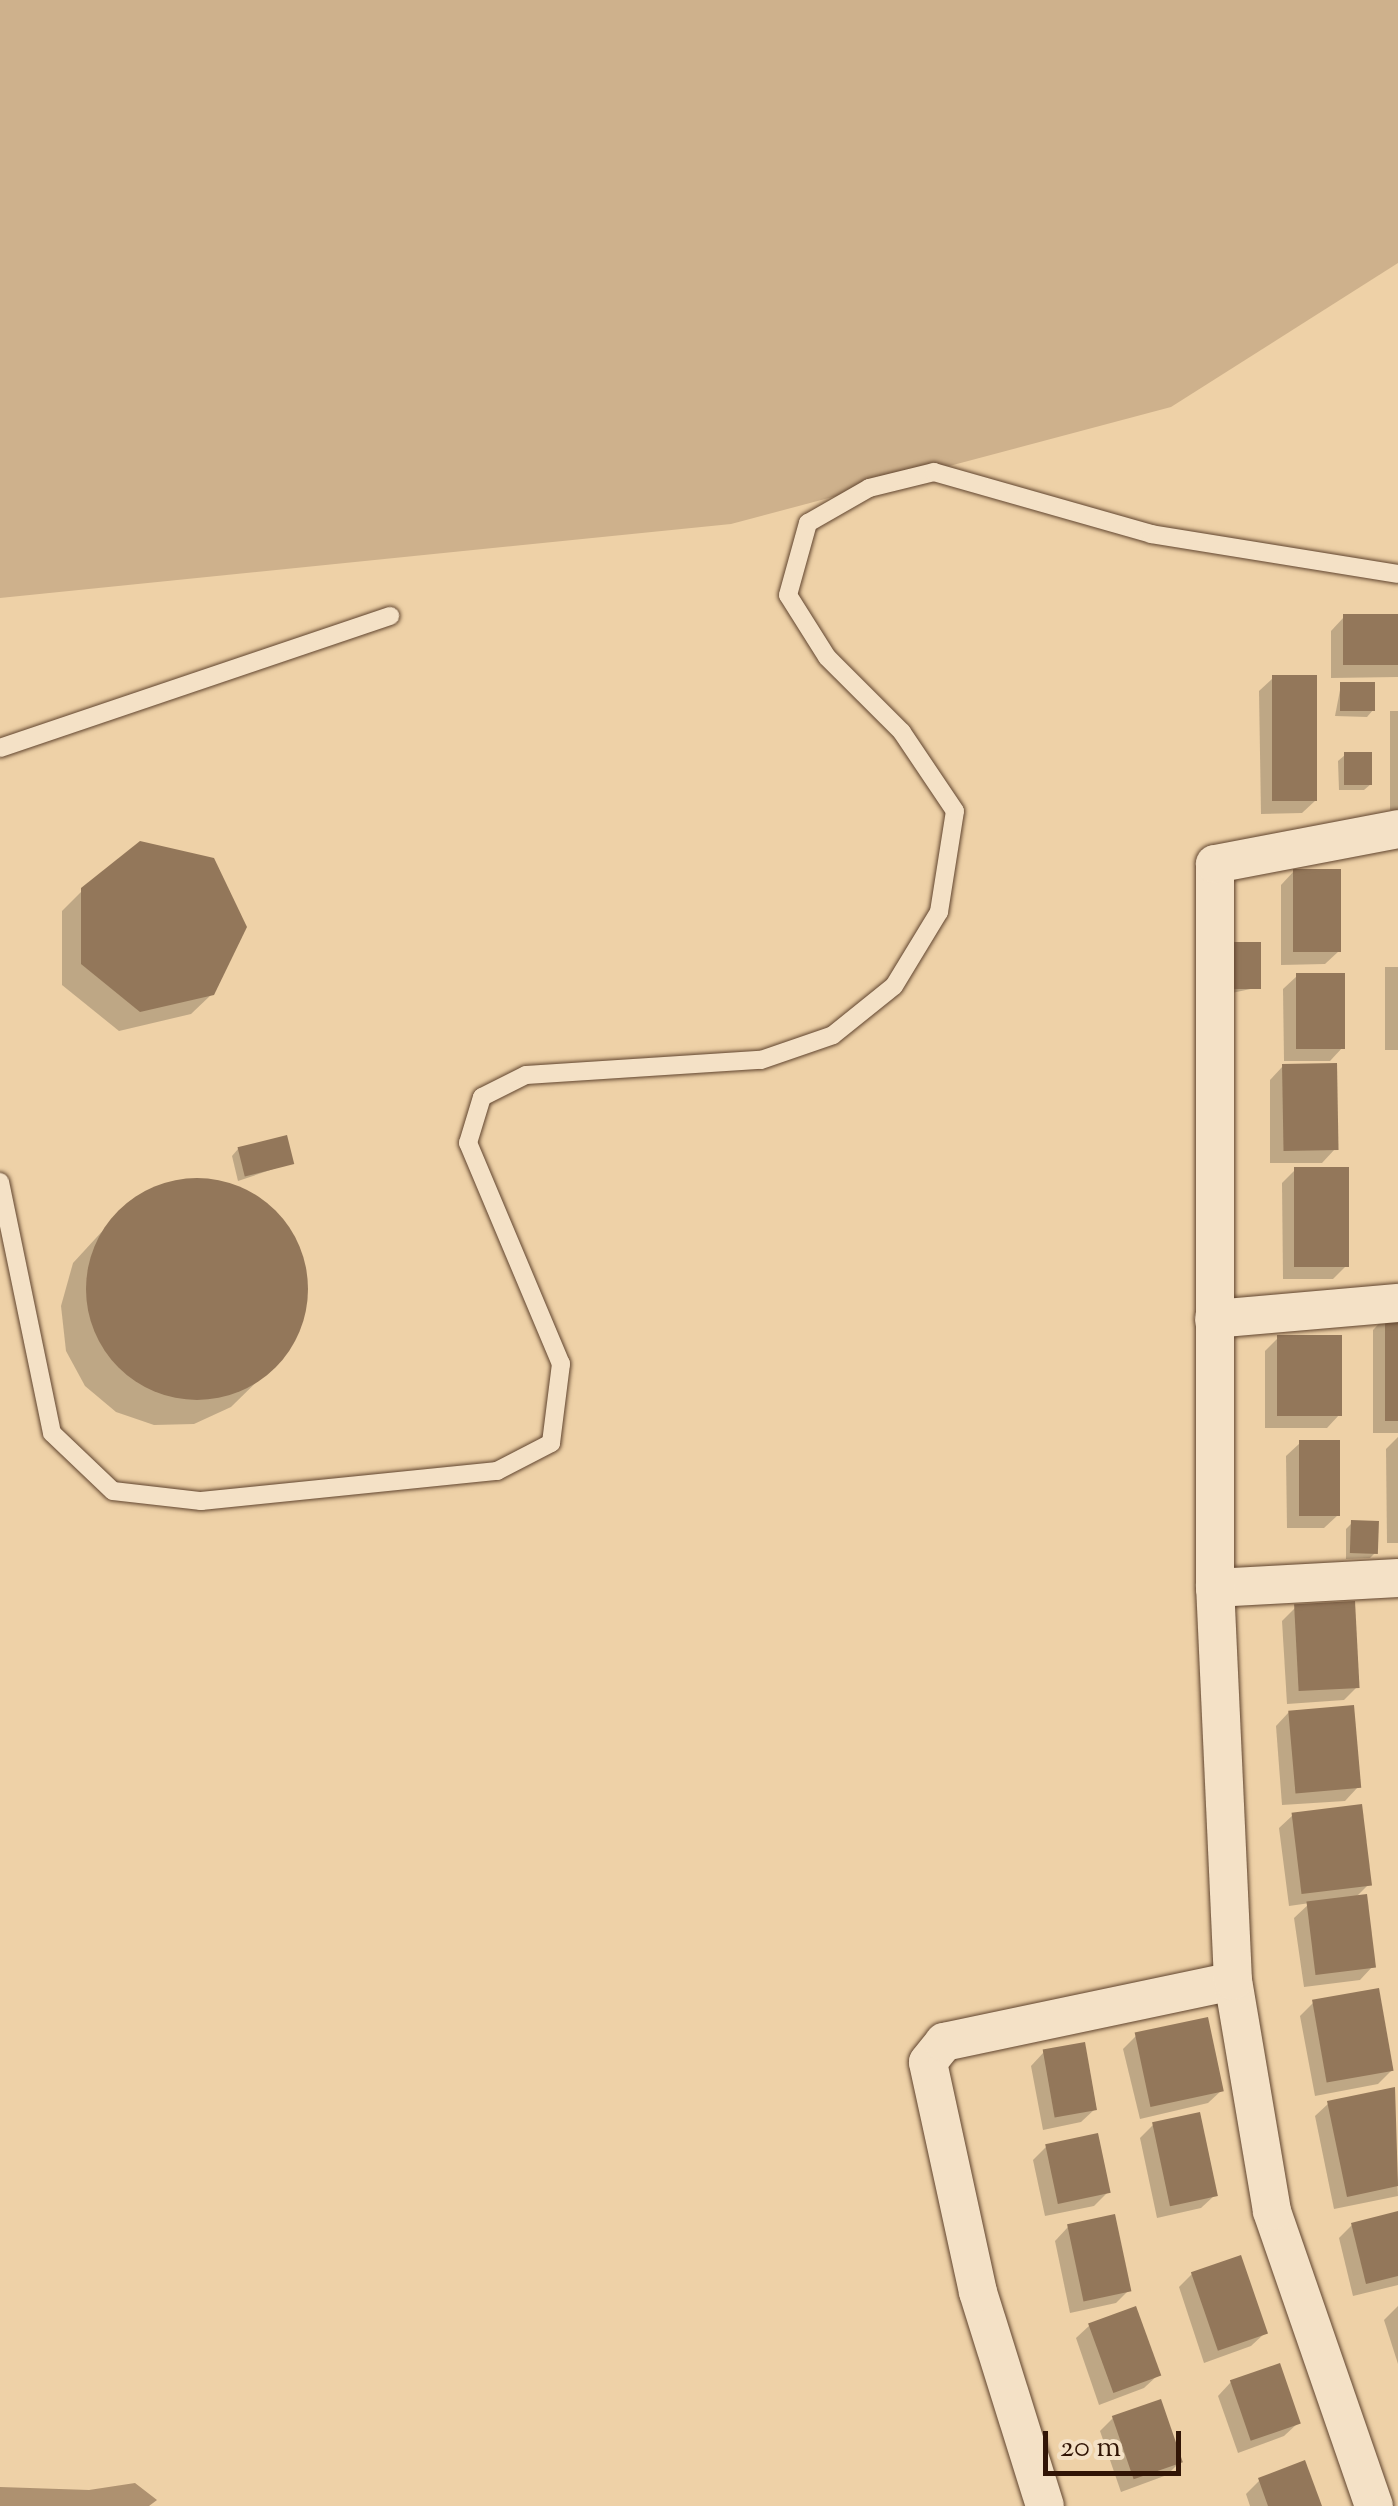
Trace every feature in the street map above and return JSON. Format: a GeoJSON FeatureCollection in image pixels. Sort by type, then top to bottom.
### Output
{"type":"FeatureCollection","features":[{"type":"Feature","properties":{"kind":"street"},"geometry":{"type":"LineString","coordinates":[[1374,2506],[1272,2211],[1233,1980],[1215,1588],[1214,864],[1398,829]]}},
{"type":"Feature","properties":{"kind":"street"},"geometry":{"type":"LineString","coordinates":[[1214,1319],[1398,1304]]}},
{"type":"Feature","properties":{"kind":"street"},"geometry":{"type":"LineString","coordinates":[[1215,1588],[1398,1578]]}},
{"type":"Feature","properties":{"kind":"street"},"geometry":{"type":"LineString","coordinates":[[1045,2506],[978,2292],[928,2062],[944,2042],[1233,1980]]}},
{"type":"Feature","properties":{"kind":"lane"},"geometry":{"type":"LineString","coordinates":[[0,1182],[52,1433],[114,1491],[201,1502],[497,1472],[551,1444],[560,1364],[468,1143],[482,1097],[526,1075],[761,1060],[833,1035],[894,986],[939,912],[955,811],[902,732],[828,657],[788,595],[808,523],[868,488],[934,472],[1151,534],[1398,574]]}},
{"type":"Feature","properties":{"kind":"lane"},"geometry":{"type":"LineString","coordinates":[[0,748],[390,616]]}},
{"type":"Feature","properties":{"kind":"shaded area"},"geometry":{"type":"Polygon","coordinates":[[[0,0],[1398,0],[1398,263],[1171,407],[731,524],[0,598],[0,0]]]}},
{"type":"Feature","properties":{"kind":"shaded area"},"geometry":{"type":"Polygon","coordinates":[[[135,2483],[157,2500],[149,2506],[0,2506],[0,2487],[89,2490],[135,2483]]]}},
{"type":"Feature","properties":{"kind":"building"},"geometry":{"type":"Polygon","coordinates":[[[1343,614],[1398,614],[1398,665],[1343,665],[1343,614]]]}},
{"type":"Feature","properties":{"kind":"building"},"geometry":{"type":"Polygon","coordinates":[[[1272,675],[1317,675],[1317,801],[1272,801],[1272,675]]]}},
{"type":"Feature","properties":{"kind":"building"},"geometry":{"type":"Polygon","coordinates":[[[1340,682],[1375,682],[1375,711],[1340,711],[1340,682]]]}},
{"type":"Feature","properties":{"kind":"building"},"geometry":{"type":"Polygon","coordinates":[[[1344,752],[1372,752],[1372,785],[1344,785],[1344,752]]]}},
{"type":"Feature","properties":{"kind":"building"},"geometry":{"type":"Polygon","coordinates":[[[140,841],[214,858],[247,927],[214,995],[140,1012],[81,964],[81,888],[140,841]]]}},
{"type":"Feature","properties":{"kind":"building"},"geometry":{"type":"Polygon","coordinates":[[[1293,869],[1341,869],[1341,952],[1293,952],[1293,869]]]}},
{"type":"Feature","properties":{"kind":"building"},"geometry":{"type":"Polygon","coordinates":[[[1232,942],[1261,942],[1261,989],[1232,989],[1232,942]]]}},
{"type":"Feature","properties":{"kind":"building"},"geometry":{"type":"Polygon","coordinates":[[[1296,973],[1345,973],[1345,1049],[1296,1049],[1296,973]]]}},
{"type":"Feature","properties":{"kind":"building"},"geometry":{"type":"Polygon","coordinates":[[[1337,1063],[1339,1150],[1284,1151],[1282,1064],[1337,1063]]]}},
{"type":"Feature","properties":{"kind":"building"},"geometry":{"type":"Polygon","coordinates":[[[287,1135],[294,1164],[245,1176],[238,1147],[287,1135]]]}},
{"type":"Feature","properties":{"kind":"building"},"geometry":{"type":"Polygon","coordinates":[[[1294,1167],[1349,1167],[1349,1267],[1294,1267],[1294,1167]]]}},
{"type":"Feature","properties":{"kind":"building"},"geometry":{"type":"Polygon","coordinates":[[[197,1178],[239,1186],[275,1211],[300,1247],[308,1289],[300,1331],[275,1367],[239,1392],[197,1400],[155,1392],[119,1367],[94,1331],[86,1289],[94,1247],[119,1211],[155,1186],[197,1178]]]}},
{"type":"Feature","properties":{"kind":"building"},"geometry":{"type":"Polygon","coordinates":[[[1385,1314],[1398,1314],[1398,1421],[1385,1421],[1385,1314]]]}},
{"type":"Feature","properties":{"kind":"building"},"geometry":{"type":"Polygon","coordinates":[[[1277,1335],[1342,1335],[1342,1416],[1277,1416],[1277,1335]]]}},
{"type":"Feature","properties":{"kind":"building"},"geometry":{"type":"Polygon","coordinates":[[[1299,1440],[1340,1440],[1340,1516],[1299,1516],[1299,1440]]]}},
{"type":"Feature","properties":{"kind":"building"},"geometry":{"type":"Polygon","coordinates":[[[1351,1520],[1379,1521],[1378,1554],[1350,1553],[1351,1520]]]}},
{"type":"Feature","properties":{"kind":"building"},"geometry":{"type":"Polygon","coordinates":[[[1355,1601],[1360,1688],[1299,1691],[1294,1604],[1355,1601]]]}},
{"type":"Feature","properties":{"kind":"building"},"geometry":{"type":"Polygon","coordinates":[[[1354,1705],[1361,1788],[1295,1793],[1288,1711],[1354,1705]]]}},
{"type":"Feature","properties":{"kind":"building"},"geometry":{"type":"Polygon","coordinates":[[[1362,1804],[1372,1885],[1302,1894],[1292,1813],[1362,1804]]]}},
{"type":"Feature","properties":{"kind":"building"},"geometry":{"type":"Polygon","coordinates":[[[1367,1894],[1376,1967],[1315,1975],[1306,1901],[1367,1894]]]}},
{"type":"Feature","properties":{"kind":"building"},"geometry":{"type":"Polygon","coordinates":[[[1379,1988],[1394,2071],[1327,2083],[1312,2000],[1379,1988]]]}},
{"type":"Feature","properties":{"kind":"building"},"geometry":{"type":"Polygon","coordinates":[[[1208,2017],[1224,2091],[1150,2107],[1135,2033],[1208,2017]]]}},
{"type":"Feature","properties":{"kind":"building"},"geometry":{"type":"Polygon","coordinates":[[[1085,2042],[1097,2110],[1055,2117],[1043,2049],[1085,2042]]]}},
{"type":"Feature","properties":{"kind":"building"},"geometry":{"type":"Polygon","coordinates":[[[1395,2087],[1398,2186],[1347,2197],[1327,2101],[1395,2087]]]}},
{"type":"Feature","properties":{"kind":"building"},"geometry":{"type":"Polygon","coordinates":[[[1200,2112],[1218,2196],[1170,2206],[1152,2122],[1200,2112]]]}},
{"type":"Feature","properties":{"kind":"building"},"geometry":{"type":"Polygon","coordinates":[[[1098,2133],[1111,2193],[1058,2204],[1045,2144],[1098,2133]]]}},
{"type":"Feature","properties":{"kind":"building"},"geometry":{"type":"Polygon","coordinates":[[[1398,2211],[1398,2276],[1366,2284],[1351,2223],[1398,2211]]]}},
{"type":"Feature","properties":{"kind":"building"},"geometry":{"type":"Polygon","coordinates":[[[1115,2214],[1131,2291],[1083,2301],[1067,2224],[1115,2214]]]}},
{"type":"Feature","properties":{"kind":"building"},"geometry":{"type":"Polygon","coordinates":[[[1241,2255],[1268,2333],[1218,2351],[1191,2272],[1241,2255]]]}},
{"type":"Feature","properties":{"kind":"building"},"geometry":{"type":"Polygon","coordinates":[[[1136,2306],[1161,2376],[1113,2393],[1088,2323],[1136,2306]]]}},
{"type":"Feature","properties":{"kind":"building"},"geometry":{"type":"Polygon","coordinates":[[[1280,2363],[1301,2424],[1251,2441],[1230,2380],[1280,2363]]]}},
{"type":"Feature","properties":{"kind":"building"},"geometry":{"type":"Polygon","coordinates":[[[1161,2399],[1183,2462],[1134,2479],[1112,2416],[1161,2399]]]}},
{"type":"Feature","properties":{"kind":"building"},"geometry":{"type":"Polygon","coordinates":[[[1305,2460],[1322,2506],[1268,2506],[1258,2478],[1305,2460]]]}}]}
